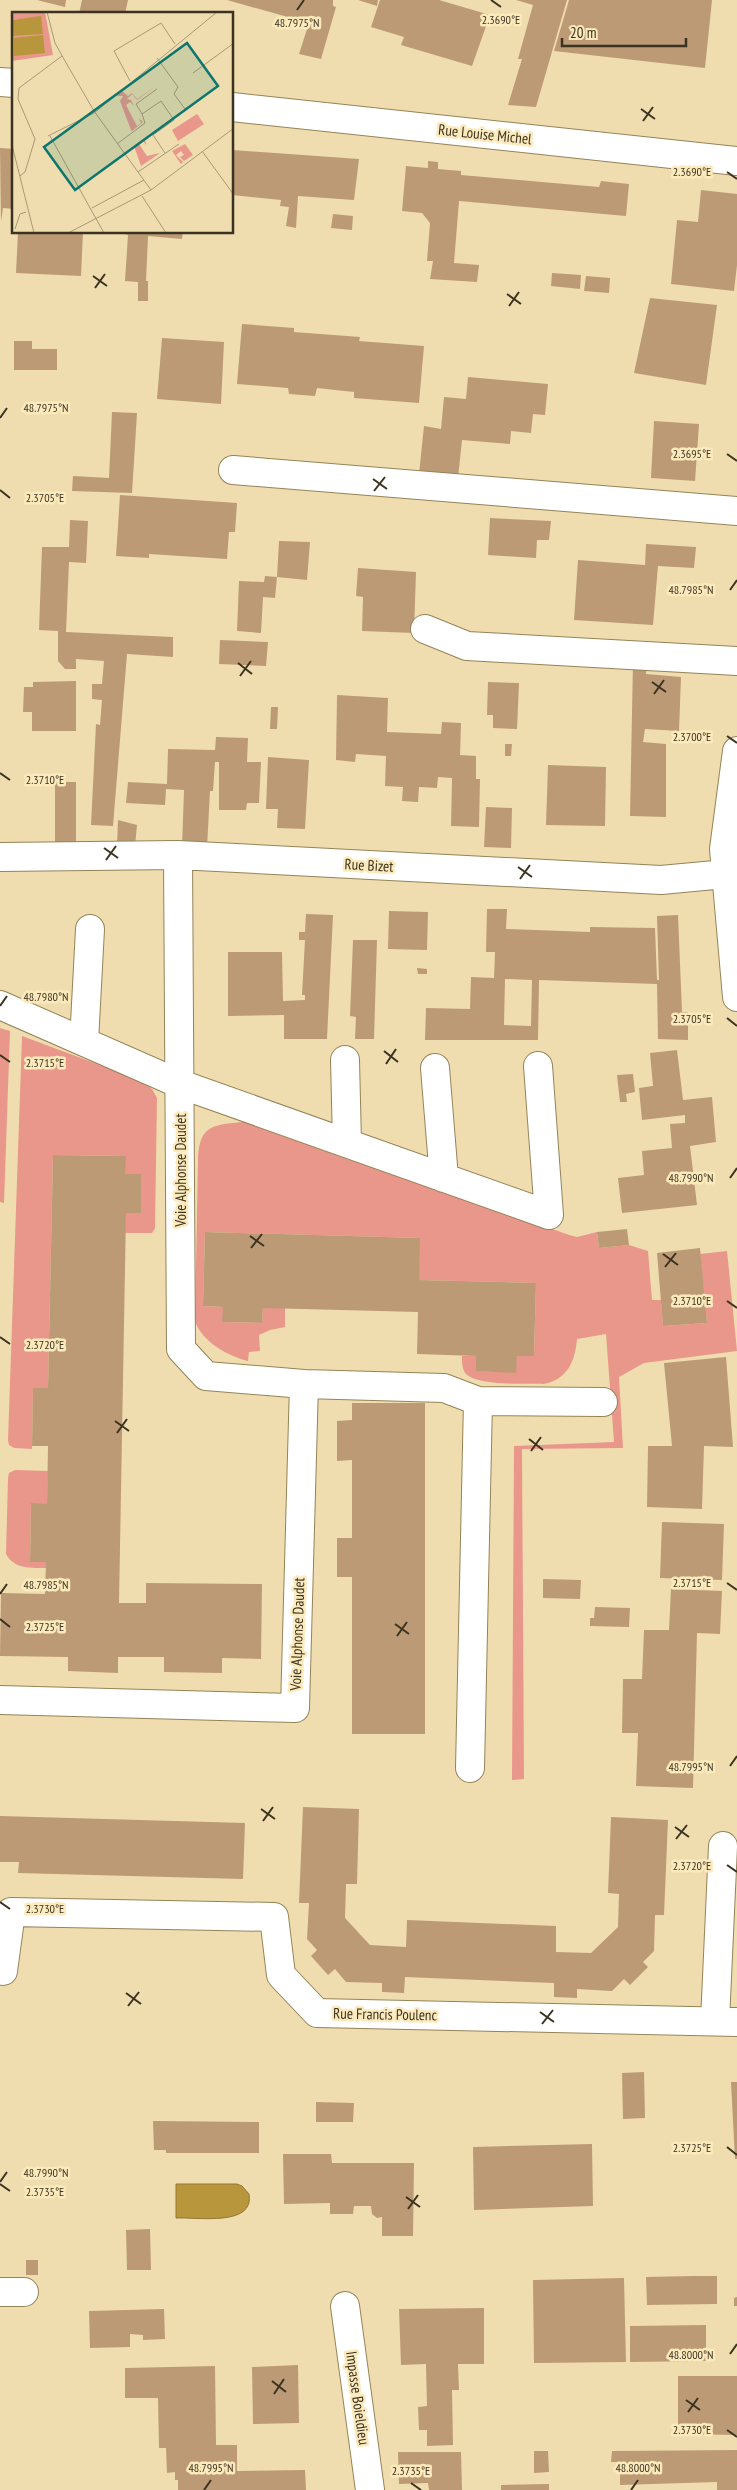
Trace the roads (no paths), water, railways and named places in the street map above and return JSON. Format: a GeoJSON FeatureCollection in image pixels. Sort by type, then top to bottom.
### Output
{"type":"FeatureCollection","features":[{"type":"Feature","properties":{"kind":"street","name":"Rue Louise Michel"},"geometry":{"type":"LineString","coordinates":[[234,107],[737,161]]}},
{"type":"Feature","properties":{"kind":"street"},"geometry":{"type":"LineString","coordinates":[[233,470],[737,512]]}},
{"type":"Feature","properties":{"kind":"street"},"geometry":{"type":"LineString","coordinates":[[425,629],[467,646],[737,661]]}},
{"type":"Feature","properties":{"kind":"street"},"geometry":{"type":"LineString","coordinates":[[737,751],[724,849],[731,874],[737,997]]}},
{"type":"Feature","properties":{"kind":"street","name":"Rue Bizet"},"geometry":{"type":"LineString","coordinates":[[0,857],[178,855],[661,880],[731,874]]}},
{"type":"Feature","properties":{"kind":"street","name":"Voie Alphonse Daudet"},"geometry":{"type":"LineString","coordinates":[[178,855],[181,1349],[206,1376],[304,1384],[444,1388],[478,1401],[603,1402]]}},
{"type":"Feature","properties":{"kind":"street"},"geometry":{"type":"LineString","coordinates":[[84,1042],[90,929]]}},
{"type":"Feature","properties":{"kind":"street"},"geometry":{"type":"LineString","coordinates":[[0,1006],[180,1084],[549,1215],[538,1066]]}},
{"type":"Feature","properties":{"kind":"street"},"geometry":{"type":"LineString","coordinates":[[345,1060],[347,1143]]}},
{"type":"Feature","properties":{"kind":"street"},"geometry":{"type":"LineString","coordinates":[[435,1068],[444,1178]]}},
{"type":"Feature","properties":{"kind":"street","name":"Voie Alphonse Daudet"},"geometry":{"type":"LineString","coordinates":[[0,1700],[295,1708],[304,1384]]}},
{"type":"Feature","properties":{"kind":"street"},"geometry":{"type":"LineString","coordinates":[[470,1768],[478,1401]]}},
{"type":"Feature","properties":{"kind":"street"},"geometry":{"type":"LineString","coordinates":[[723,1846],[726,2021]]}},
{"type":"Feature","properties":{"kind":"street","name":"Rue Francis Poulenc"},"geometry":{"type":"LineString","coordinates":[[4,1971],[11,1912],[274,1917],[281,1975],[317,2013],[726,2021]]}},
{"type":"Feature","properties":{"kind":"street","name":"Impasse Boieldieu"},"geometry":{"type":"LineString","coordinates":[[346,2306],[370,2490]]}}]}
